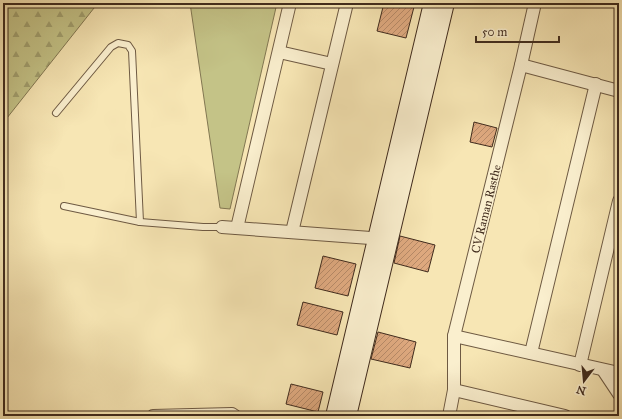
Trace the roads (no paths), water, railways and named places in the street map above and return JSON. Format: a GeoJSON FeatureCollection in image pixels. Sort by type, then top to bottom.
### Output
{"type":"FeatureCollection","features":[{"type":"Feature","properties":{"kind":"main road"},"geometry":{"type":"LineString","coordinates":[[348,416],[432,3]]}},
{"type":"Feature","properties":{"kind":"main road"},"geometry":{"type":"LineString","coordinates":[[334,416],[446,3]]}},
{"type":"Feature","properties":{"kind":"street"},"geometry":{"type":"LineString","coordinates":[[237,228],[290,3]]}},
{"type":"Feature","properties":{"kind":"street"},"geometry":{"type":"LineString","coordinates":[[292,232],[347,3]]}},
{"type":"Feature","properties":{"kind":"street","name":"CV Raman Rasthe"},"geometry":{"type":"LineString","coordinates":[[449,416],[454,390],[454,336],[535,3]]}},
{"type":"Feature","properties":{"kind":"street"},"geometry":{"type":"LineString","coordinates":[[279,52],[332,64]]}},
{"type":"Feature","properties":{"kind":"street"},"geometry":{"type":"LineString","coordinates":[[521,65],[619,91]]}},
{"type":"Feature","properties":{"kind":"street"},"geometry":{"type":"LineString","coordinates":[[531,353],[596,84]]}},
{"type":"Feature","properties":{"kind":"street"},"geometry":{"type":"LineString","coordinates":[[580,365],[619,201]]}},
{"type":"Feature","properties":{"kind":"street"},"geometry":{"type":"LineString","coordinates":[[222,227],[383,239]]}},
{"type":"Feature","properties":{"kind":"street"},"geometry":{"type":"LineString","coordinates":[[454,336],[619,373]]}},
{"type":"Feature","properties":{"kind":"street"},"geometry":{"type":"LineString","coordinates":[[603,370],[619,394]]}},
{"type":"Feature","properties":{"kind":"street"},"geometry":{"type":"LineString","coordinates":[[454,390],[565,416]]}},
{"type":"Feature","properties":{"kind":"street"},"geometry":{"type":"LineString","coordinates":[[153,416],[232,414],[235,416]]}},
{"type":"Feature","properties":{"kind":"lane"},"geometry":{"type":"LineString","coordinates":[[56,113],[111,47],[118,43],[128,45],[132,51],[140,222]]}},
{"type":"Feature","properties":{"kind":"lane"},"geometry":{"type":"LineString","coordinates":[[64,206],[140,222],[222,227]]}}]}
